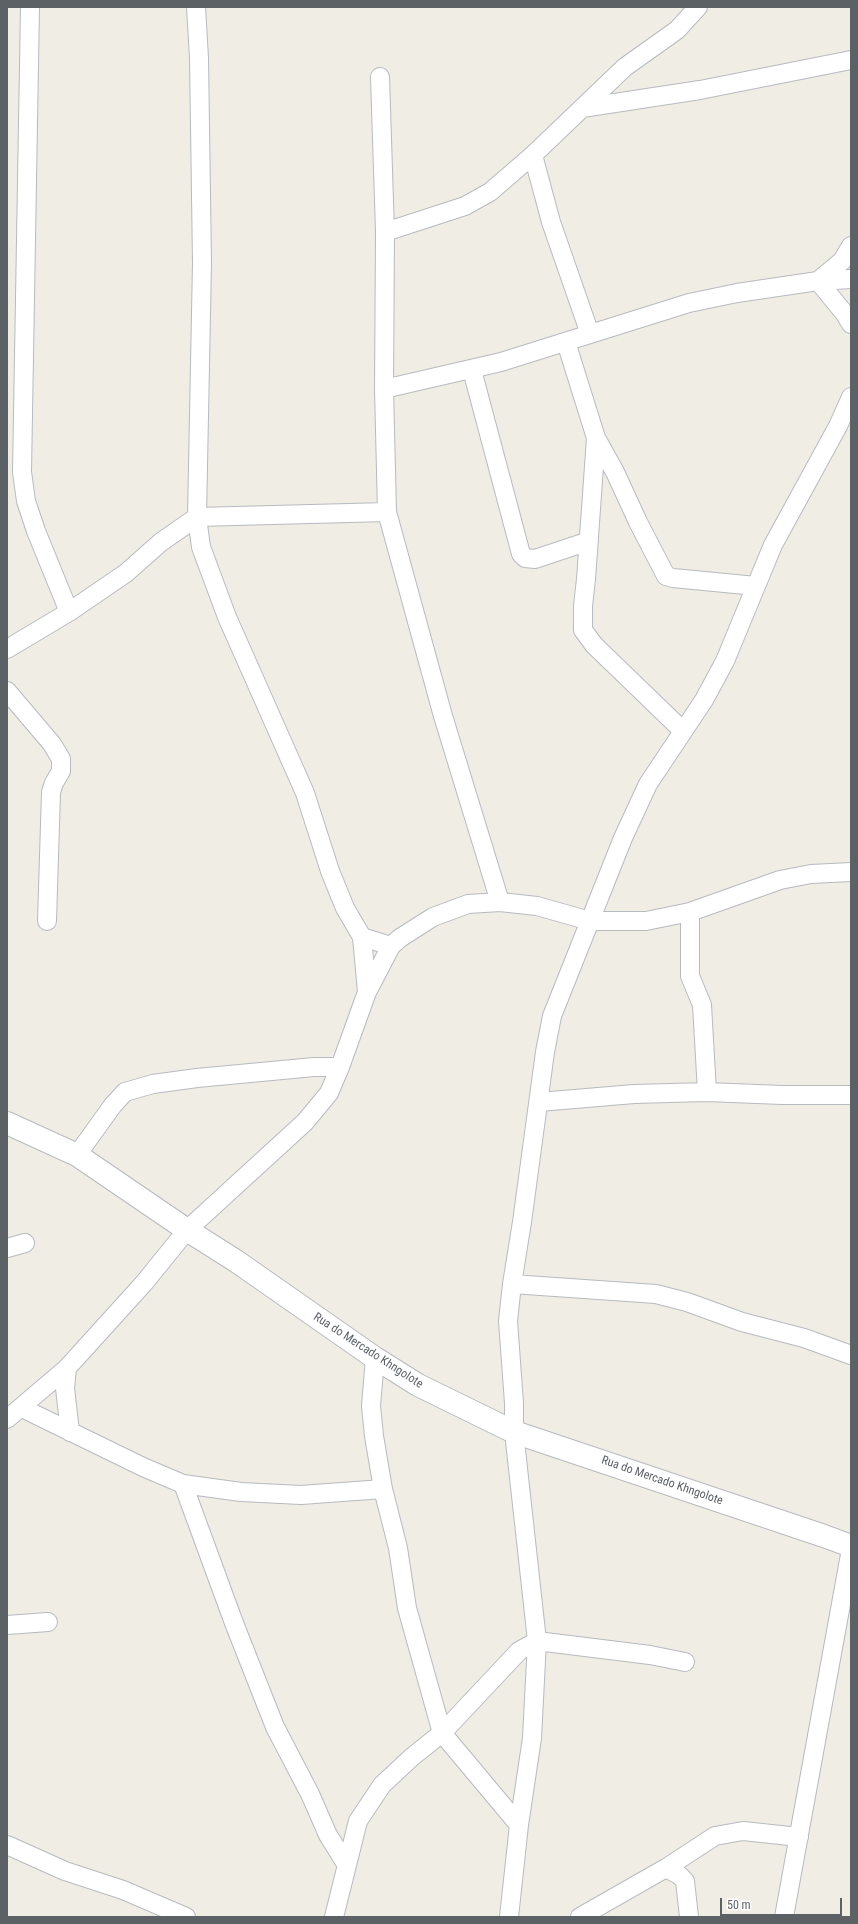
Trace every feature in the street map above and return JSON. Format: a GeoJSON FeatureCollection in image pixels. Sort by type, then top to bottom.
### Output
{"type":"FeatureCollection","features":[{"type":"Feature","properties":{"kind":"street"},"geometry":{"type":"LineString","coordinates":[[30,7],[22,472],[26,500],[36,531],[69,612]]}},
{"type":"Feature","properties":{"kind":"street"},"geometry":{"type":"LineString","coordinates":[[196,7],[199,58],[202,263],[197,517],[201,547],[227,617],[305,793],[330,871],[345,908],[362,937],[367,992]]}},
{"type":"Feature","properties":{"kind":"street"},"geometry":{"type":"LineString","coordinates":[[385,232],[465,206],[490,192],[533,156],[625,67],[677,30],[698,7]]}},
{"type":"Feature","properties":{"kind":"street"},"geometry":{"type":"LineString","coordinates":[[582,108],[700,90],[851,60]]}},
{"type":"Feature","properties":{"kind":"street"},"geometry":{"type":"LineString","coordinates":[[380,77],[385,232],[384,389],[387,512],[443,716],[500,902]]}},
{"type":"Feature","properties":{"kind":"street"},"geometry":{"type":"LineString","coordinates":[[533,156],[551,222],[590,334]]}},
{"type":"Feature","properties":{"kind":"street"},"geometry":{"type":"LineString","coordinates":[[818,281],[842,261],[851,246]]}},
{"type":"Feature","properties":{"kind":"street"},"geometry":{"type":"LineString","coordinates":[[384,389],[472,370],[690,303],[737,293],[818,281],[851,279]]}},
{"type":"Feature","properties":{"kind":"street"},"geometry":{"type":"LineString","coordinates":[[818,281],[845,314],[851,324]]}},
{"type":"Feature","properties":{"kind":"street"},"geometry":{"type":"LineString","coordinates":[[566,342],[596,438],[615,472],[638,522],[666,576],[672,578],[756,586]]}},
{"type":"Feature","properties":{"kind":"street"},"geometry":{"type":"LineString","coordinates":[[472,370],[521,554],[525,558],[535,559],[589,541]]}},
{"type":"Feature","properties":{"kind":"street"},"geometry":{"type":"LineString","coordinates":[[509,1917],[519,1825],[532,1738],[537,1641],[514,1432],[514,1403],[508,1321],[512,1284],[539,1102],[544,1052],[552,1016],[623,838],[648,784],[704,700],[725,661],[773,545],[838,426],[851,397]]}},
{"type":"Feature","properties":{"kind":"street"},"geometry":{"type":"LineString","coordinates":[[596,438],[583,606],[583,630],[594,645],[683,731]]}},
{"type":"Feature","properties":{"kind":"street"},"geometry":{"type":"LineString","coordinates":[[7,649],[69,612],[126,572],[161,542],[197,517],[387,512]]}},
{"type":"Feature","properties":{"kind":"street"},"geometry":{"type":"LineString","coordinates":[[7,691],[52,744],[61,759],[61,771],[51,792],[47,921]]}},
{"type":"Feature","properties":{"kind":"street"},"geometry":{"type":"LineString","coordinates":[[7,1419],[68,1368],[144,1283],[187,1230],[305,1122],[329,1093],[367,992],[391,946],[400,938],[433,917],[468,904],[500,902],[537,906],[590,921],[646,921],[690,912],[780,880],[811,874],[851,872]]}},
{"type":"Feature","properties":{"kind":"street"},"geometry":{"type":"LineString","coordinates":[[690,912],[690,976],[702,1006],[707,1092]]}},
{"type":"Feature","properties":{"kind":"street"},"geometry":{"type":"LineString","coordinates":[[362,937],[391,946]]}},
{"type":"Feature","properties":{"kind":"street"},"geometry":{"type":"LineString","coordinates":[[77,1155],[113,1105],[125,1092],[153,1084],[197,1078],[314,1067],[340,1067]]}},
{"type":"Feature","properties":{"kind":"street"},"geometry":{"type":"LineString","coordinates":[[539,1102],[634,1094],[707,1092],[782,1095],[851,1095]]}},
{"type":"Feature","properties":{"kind":"street","name":"Rua do Mercado Khngolote"},"geometry":{"type":"LineString","coordinates":[[7,1123],[77,1155],[187,1230],[236,1261],[375,1358],[418,1385],[514,1432],[824,1536],[851,1548]]}},
{"type":"Feature","properties":{"kind":"street"},"geometry":{"type":"LineString","coordinates":[[7,1248],[25,1242]]}},
{"type":"Feature","properties":{"kind":"street"},"geometry":{"type":"LineString","coordinates":[[512,1284],[656,1294],[687,1302],[742,1322],[804,1338],[851,1355]]}},
{"type":"Feature","properties":{"kind":"street"},"geometry":{"type":"LineString","coordinates":[[375,1358],[372,1406],[374,1436],[383,1489],[398,1548],[407,1608],[442,1733],[519,1825]]}},
{"type":"Feature","properties":{"kind":"street"},"geometry":{"type":"LineString","coordinates":[[68,1368],[65,1388],[70,1432]]}},
{"type":"Feature","properties":{"kind":"street"},"geometry":{"type":"LineString","coordinates":[[22,1408],[70,1432],[183,1484],[241,1492],[301,1495],[383,1489]]}},
{"type":"Feature","properties":{"kind":"street"},"geometry":{"type":"LineString","coordinates":[[183,1484],[226,1601],[276,1727],[310,1794],[328,1835],[346,1864]]}},
{"type":"Feature","properties":{"kind":"street"},"geometry":{"type":"LineString","coordinates":[[824,1536],[851,1536]]}},
{"type":"Feature","properties":{"kind":"street"},"geometry":{"type":"LineString","coordinates":[[784,1917],[851,1548]]}},
{"type":"Feature","properties":{"kind":"street"},"geometry":{"type":"LineString","coordinates":[[7,1625],[48,1622]]}},
{"type":"Feature","properties":{"kind":"street"},"geometry":{"type":"LineString","coordinates":[[334,1917],[346,1864],[358,1821],[382,1784],[442,1733],[519,1651],[537,1641],[650,1655],[686,1662]]}},
{"type":"Feature","properties":{"kind":"street"},"geometry":{"type":"LineString","coordinates":[[580,1917],[666,1868],[715,1836],[743,1832],[798,1837]]}},
{"type":"Feature","properties":{"kind":"street"},"geometry":{"type":"LineString","coordinates":[[7,1845],[65,1871],[123,1890],[186,1917]]}},
{"type":"Feature","properties":{"kind":"street"},"geometry":{"type":"LineString","coordinates":[[666,1868],[679,1875],[685,1881],[689,1917]]}}]}
